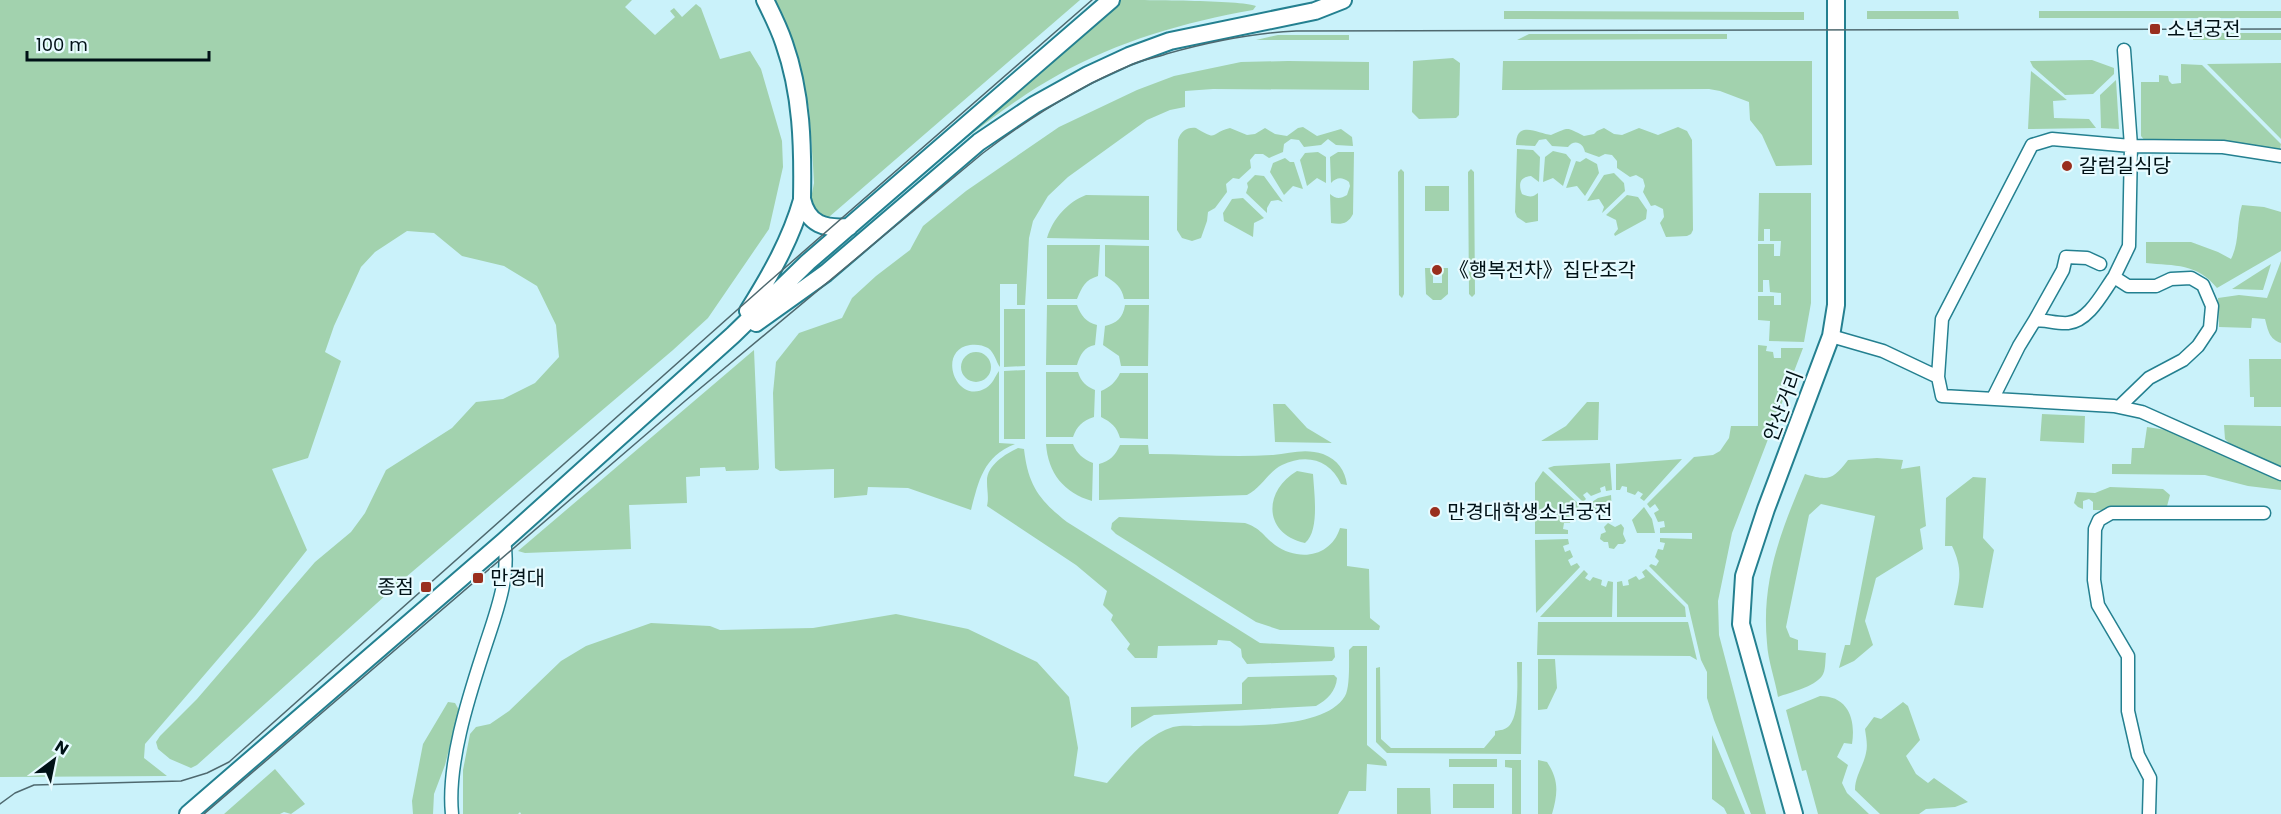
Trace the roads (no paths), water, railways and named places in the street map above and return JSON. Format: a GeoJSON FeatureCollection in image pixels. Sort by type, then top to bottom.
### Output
{"type":"FeatureCollection","features":[{"type":"Feature","properties":{"kind":"main road"},"geometry":{"type":"LineString","coordinates":[[733,334],[764,286],[796,223],[802,200],[802,132],[795,82],[784,42],[765,0]]}},
{"type":"Feature","properties":{"kind":"main road"},"geometry":{"type":"LineString","coordinates":[[188,814],[504,541],[733,334],[808,262],[1111,0]]}},
{"type":"Feature","properties":{"kind":"main road"},"geometry":{"type":"LineString","coordinates":[[733,334],[762,320],[826,273],[979,142],[1052,94],[1119,60],[1170,41],[1315,11],[1343,0]]}},
{"type":"Feature","properties":{"kind":"main road","name":"안산거리"},"geometry":{"type":"LineString","coordinates":[[1794,814],[1741,624],[1744,576],[1766,509],[1831,336],[1836,305],[1836,0]]}},
{"type":"Feature","properties":{"kind":"main road"},"geometry":{"type":"LineString","coordinates":[[802,200],[805,211],[811,219],[823,226],[849,227]]}},
{"type":"Feature","properties":{"kind":"street"},"geometry":{"type":"LineString","coordinates":[[2035,320],[2068,323],[2080,319],[2090,310],[2114,277],[2129,246],[2131,146],[2124,50]]}},
{"type":"Feature","properties":{"kind":"street"},"geometry":{"type":"LineString","coordinates":[[2281,156],[2223,147],[2131,146],[2052,139],[2032,145],[1942,319],[1938,377],[1942,396],[2119,407],[2142,412],[2281,474]]}},
{"type":"Feature","properties":{"kind":"street"},"geometry":{"type":"LineString","coordinates":[[1993,398],[2019,346],[2063,270],[2066,256],[2087,258],[2100,264]]}},
{"type":"Feature","properties":{"kind":"street"},"geometry":{"type":"LineString","coordinates":[[2114,277],[2128,286],[2156,286],[2171,279],[2190,278],[2203,285],[2212,306],[2210,328],[2198,346],[2183,360],[2149,378],[2119,407]]}},
{"type":"Feature","properties":{"kind":"street"},"geometry":{"type":"LineString","coordinates":[[1831,336],[1883,351],[1938,377]]}},
{"type":"Feature","properties":{"kind":"street"},"geometry":{"type":"LineString","coordinates":[[2149,814],[2150,777],[2138,755],[2128,711],[2128,656],[2098,605],[2094,580],[2095,529],[2099,520],[2111,513],[2264,513]]}},
{"type":"Feature","properties":{"kind":"street"},"geometry":{"type":"LineString","coordinates":[[452,814],[452,772],[475,677],[507,564],[504,541]]}},
{"type":"Feature","properties":{"kind":"tram line"},"geometry":{"type":"LineString","coordinates":[[0,804],[15,793],[34,785],[181,781],[207,773],[229,762],[764,286],[1092,0]]}},
{"type":"Feature","properties":{"kind":"tram line"},"geometry":{"type":"LineString","coordinates":[[204,814],[685,401],[983,153],[1054,104],[1135,63],[1214,42],[1296,31],[2281,29]]}},
{"type":"Feature","properties":{"kind":"place","name":"소년궁전"},"geometry":{"type":"Point","coordinates":[2155,29]}},
{"type":"Feature","properties":{"kind":"place","name":"갈럼길식당"},"geometry":{"type":"Point","coordinates":[2067,166]}},
{"type":"Feature","properties":{"kind":"place","name":"《행복전차》집단조각"},"geometry":{"type":"Point","coordinates":[1437,270]}},
{"type":"Feature","properties":{"kind":"place","name":"만경대학생소년궁전"},"geometry":{"type":"Point","coordinates":[1435,512]}},
{"type":"Feature","properties":{"kind":"place","name":"만경대"},"geometry":{"type":"Point","coordinates":[478,578]}},
{"type":"Feature","properties":{"kind":"place","name":"종점"},"geometry":{"type":"Point","coordinates":[426,587]}}]}
